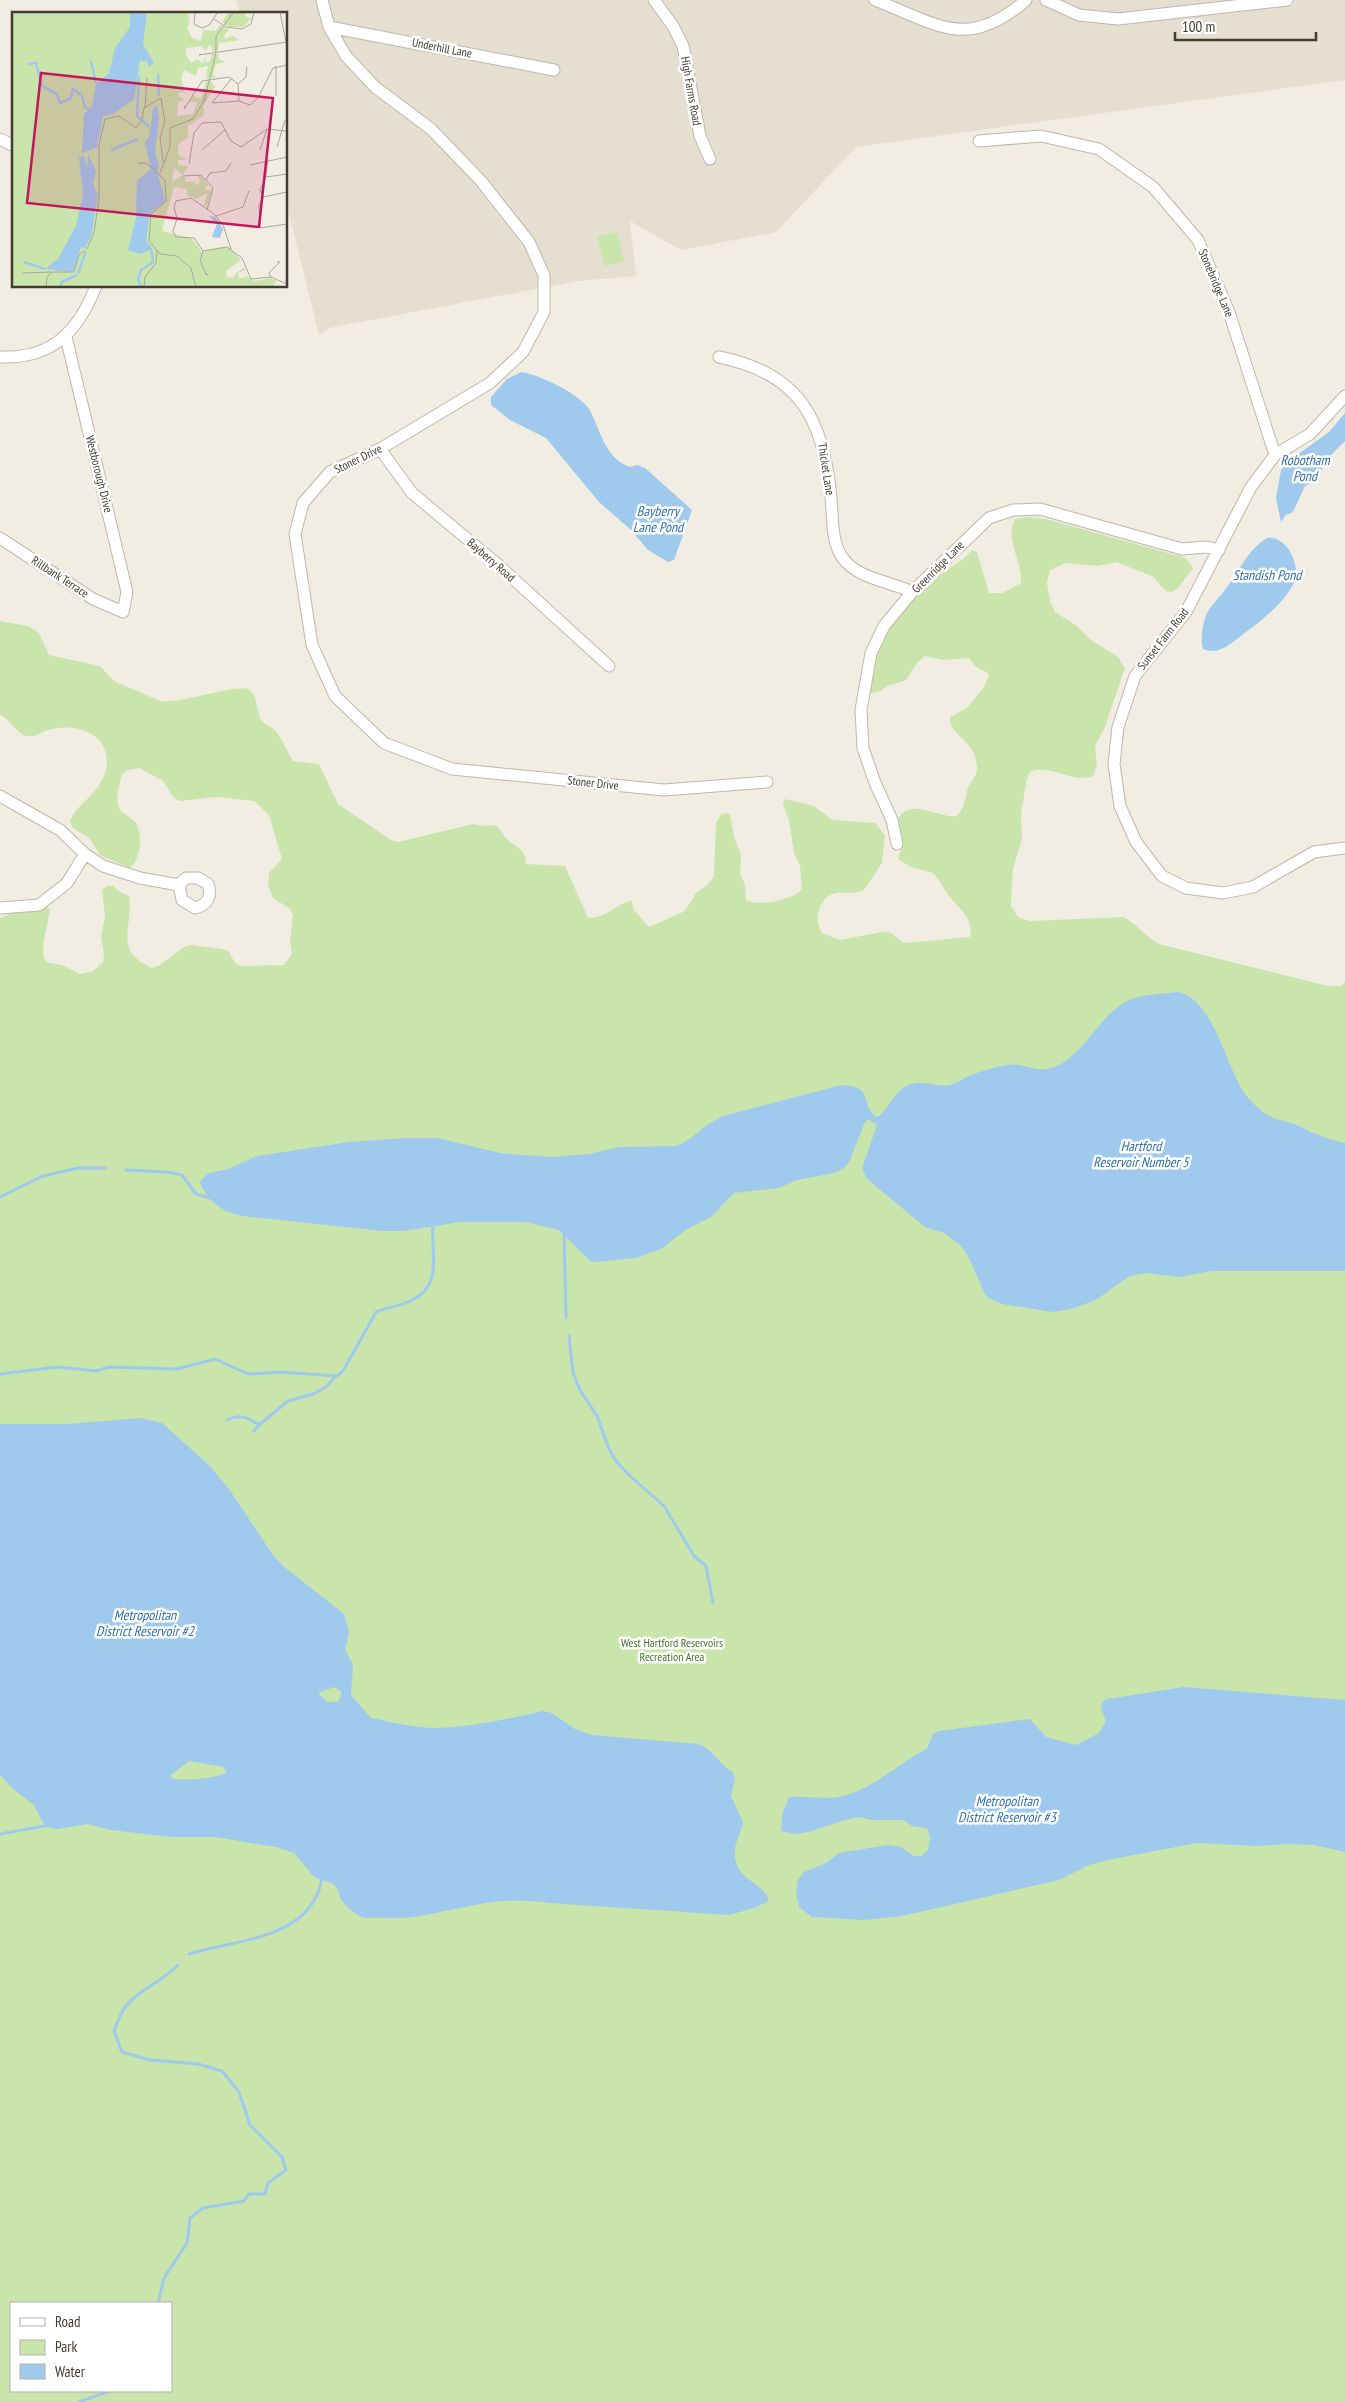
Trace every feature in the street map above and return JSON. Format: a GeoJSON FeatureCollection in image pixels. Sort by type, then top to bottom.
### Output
{"type":"FeatureCollection","features":[{"type":"Feature","properties":{"kind":"street","name":"Stoner Drive"},"geometry":{"type":"LineString","coordinates":[[322,0],[329,26],[346,56],[375,87],[431,129],[481,181],[529,242],[544,275],[544,312],[523,352],[490,384],[380,448],[330,472],[303,503],[294,534],[312,645],[335,696],[384,743],[452,769],[664,790],[767,782]]}},
{"type":"Feature","properties":{"kind":"street","name":"High Farms Road"},"geometry":{"type":"LineString","coordinates":[[654,0],[673,26],[683,46],[700,136],[710,159]]}},
{"type":"Feature","properties":{"kind":"street"},"geometry":{"type":"LineString","coordinates":[[875,0],[940,26],[962,31],[994,24],[1004,19],[1026,0]]}},
{"type":"Feature","properties":{"kind":"street"},"geometry":{"type":"LineString","coordinates":[[1046,0],[1079,15],[1103,20],[1136,18],[1287,0]]}},
{"type":"Feature","properties":{"kind":"street","name":"Underhill Lane"},"geometry":{"type":"LineString","coordinates":[[329,26],[554,70]]}},
{"type":"Feature","properties":{"kind":"street","name":"Stonebridge Lane"},"geometry":{"type":"LineString","coordinates":[[979,141],[1040,136],[1099,149],[1152,187],[1198,240],[1229,312],[1275,456]]}},
{"type":"Feature","properties":{"kind":"street"},"geometry":{"type":"LineString","coordinates":[[0,139],[12,145]]}},
{"type":"Feature","properties":{"kind":"street"},"geometry":{"type":"LineString","coordinates":[[0,357],[21,356],[39,352],[66,337],[91,300],[95,288]]}},
{"type":"Feature","properties":{"kind":"street","name":"Westborough Drive"},"geometry":{"type":"LineString","coordinates":[[66,337],[127,592],[123,612]]}},
{"type":"Feature","properties":{"kind":"street","name":"Thicket Lane"},"geometry":{"type":"LineString","coordinates":[[719,357],[745,362],[771,374],[798,397],[810,414],[824,448],[834,533],[842,556],[857,571],[912,592]]}},
{"type":"Feature","properties":{"kind":"street","name":"Sunset Farm Road"},"geometry":{"type":"LineString","coordinates":[[1345,396],[1310,434],[1275,456],[1251,487],[1186,612],[1135,676],[1118,727],[1114,764],[1120,806],[1136,842],[1162,876],[1186,888],[1223,893],[1253,887],[1314,852],[1345,848]]}},
{"type":"Feature","properties":{"kind":"street","name":"Bayberry Road"},"geometry":{"type":"LineString","coordinates":[[380,448],[412,493],[496,563],[609,666]]}},
{"type":"Feature","properties":{"kind":"street","name":"Greenridge Lane"},"geometry":{"type":"LineString","coordinates":[[897,844],[892,820],[875,783],[863,748],[861,710],[871,653],[884,626],[912,592],[989,518],[1013,510],[1040,509],[1182,549],[1206,547],[1218,550]]}},
{"type":"Feature","properties":{"kind":"street","name":"Rillbank Terrace"},"geometry":{"type":"LineString","coordinates":[[0,538],[93,598],[123,612]]}},
{"type":"Feature","properties":{"kind":"street"},"geometry":{"type":"LineString","coordinates":[[0,796],[60,830],[85,854],[102,866],[119,872],[179,884]]}},
{"type":"Feature","properties":{"kind":"street"},"geometry":{"type":"LineString","coordinates":[[0,908],[39,905],[67,883],[85,854]]}},
{"type":"Feature","properties":{"kind":"shaded area"},"geometry":{"type":"Polygon","coordinates":[[[236,0],[1345,0],[1345,80],[856,147],[776,232],[681,250],[630,221],[636,276],[578,281],[329,328],[319,335],[288,210],[288,12],[239,12],[236,0]]]}},
{"type":"Feature","properties":{"kind":"green space"},"geometry":{"type":"Polygon","coordinates":[[[617,232],[624,262],[604,266],[597,236],[617,232]]]}},
{"type":"Feature","properties":{"kind":"green space","name":"West Hartford Reservoirs Recreation Area"},"geometry":{"type":"Polygon","coordinates":[[[1027,517],[1046,519],[1186,558],[1193,568],[1178,588],[1172,592],[1166,591],[1152,576],[1116,562],[1098,566],[1066,563],[1050,570],[1047,583],[1050,601],[1055,612],[1077,626],[1091,640],[1118,657],[1125,668],[1104,729],[1095,746],[1097,765],[1093,776],[1085,778],[1053,771],[1037,770],[1030,772],[1027,778],[1021,814],[1022,839],[1013,869],[1011,906],[1018,917],[1030,921],[1123,917],[1159,944],[1328,986],[1340,986],[1345,982],[1345,2402],[0,2402],[0,918],[14,912],[45,905],[50,909],[44,940],[44,959],[49,963],[62,965],[80,974],[93,971],[103,962],[104,955],[101,936],[105,916],[102,890],[107,886],[114,886],[118,891],[129,896],[128,946],[132,954],[152,968],[190,945],[223,949],[229,952],[235,963],[240,966],[284,965],[292,954],[290,941],[293,915],[290,909],[273,898],[268,886],[269,873],[282,859],[269,815],[254,801],[217,797],[180,801],[174,798],[163,781],[140,768],[128,770],[122,774],[118,793],[119,808],[134,821],[139,831],[139,852],[137,859],[130,868],[100,855],[89,838],[73,828],[70,821],[73,815],[101,783],[104,776],[107,761],[105,749],[93,735],[79,729],[63,727],[45,731],[35,736],[23,735],[0,715],[0,621],[28,626],[39,633],[49,655],[100,666],[114,681],[160,701],[181,700],[235,689],[244,688],[250,690],[255,697],[261,718],[276,731],[293,761],[319,764],[338,804],[391,840],[398,842],[473,824],[495,825],[506,838],[523,852],[526,864],[565,866],[588,918],[608,913],[632,901],[634,910],[649,927],[685,911],[696,893],[714,877],[716,823],[721,814],[727,813],[730,815],[735,840],[741,855],[740,873],[745,885],[746,900],[758,903],[775,901],[798,893],[802,889],[800,866],[794,853],[789,820],[783,805],[785,799],[814,806],[832,820],[875,823],[885,835],[882,863],[864,890],[853,893],[835,893],[829,895],[824,900],[818,914],[818,923],[822,933],[840,940],[882,932],[891,933],[904,943],[970,937],[971,930],[967,918],[935,875],[911,867],[898,859],[903,843],[898,818],[904,812],[911,809],[926,810],[949,816],[957,816],[960,812],[977,770],[976,760],[973,752],[954,729],[950,717],[967,708],[985,686],[989,674],[975,666],[969,658],[944,660],[925,656],[917,663],[906,680],[887,686],[879,692],[870,693],[869,689],[879,643],[892,623],[937,576],[962,560],[972,550],[977,552],[989,593],[1002,593],[1021,583],[1021,575],[1013,543],[1012,527],[1015,519],[1027,517]]]}},
{"type":"Feature","properties":{"kind":"water","name":"Bayberry Lane Pond"},"geometry":{"type":"Polygon","coordinates":[[[521,372],[548,381],[577,397],[589,409],[604,442],[614,457],[630,467],[637,465],[645,468],[692,510],[674,560],[668,562],[648,550],[631,530],[599,502],[546,438],[510,420],[491,405],[491,397],[507,379],[521,372]]]}},
{"type":"Feature","properties":{"kind":"water","name":"Robotham Pond"},"geometry":{"type":"Polygon","coordinates":[[[1345,413],[1345,441],[1325,461],[1318,480],[1305,486],[1293,512],[1286,515],[1281,522],[1276,498],[1281,470],[1290,460],[1329,432],[1345,413]]]}},
{"type":"Feature","properties":{"kind":"water","name":"Standish Pond"},"geometry":{"type":"Polygon","coordinates":[[[1267,538],[1273,538],[1285,545],[1294,559],[1296,574],[1290,591],[1273,610],[1231,644],[1215,651],[1203,649],[1202,630],[1208,611],[1249,555],[1267,538]]]}},
{"type":"Feature","properties":{"kind":"water","name":"Hartford Reservoir Number 5"},"geometry":{"type":"Polygon","coordinates":[[[1177,992],[1190,997],[1201,1007],[1219,1038],[1241,1088],[1257,1107],[1273,1118],[1293,1123],[1321,1136],[1345,1143],[1345,1271],[1212,1271],[1180,1277],[1147,1273],[1128,1277],[1096,1300],[1071,1309],[1052,1312],[1002,1304],[990,1299],[985,1294],[967,1254],[959,1244],[944,1233],[925,1227],[867,1179],[862,1168],[877,1125],[868,1119],[865,1122],[849,1162],[844,1168],[834,1173],[797,1180],[779,1188],[734,1193],[711,1217],[687,1229],[661,1249],[636,1258],[596,1262],[590,1261],[559,1230],[526,1222],[461,1222],[403,1231],[383,1231],[242,1216],[228,1212],[211,1200],[200,1181],[209,1173],[228,1169],[257,1156],[349,1142],[438,1138],[500,1153],[550,1157],[589,1154],[619,1147],[676,1146],[687,1141],[707,1125],[723,1116],[842,1085],[853,1086],[859,1089],[866,1097],[869,1107],[877,1117],[897,1094],[909,1085],[916,1083],[950,1085],[971,1075],[1007,1065],[1044,1069],[1059,1065],[1078,1050],[1102,1022],[1121,1005],[1142,996],[1177,992]]]}},
{"type":"Feature","properties":{"kind":"water","name":"Metropolitan District Reservoir #2"},"geometry":{"type":"Polygon","coordinates":[[[141,1418],[162,1423],[210,1466],[229,1489],[273,1555],[283,1566],[344,1614],[349,1632],[345,1650],[353,1664],[351,1695],[371,1718],[412,1726],[436,1728],[503,1720],[543,1711],[552,1713],[575,1729],[592,1735],[699,1744],[705,1747],[724,1766],[732,1771],[735,1778],[731,1796],[743,1822],[735,1849],[735,1860],[738,1868],[766,1894],[769,1901],[754,1908],[729,1915],[512,1901],[480,1904],[413,1917],[367,1918],[361,1917],[349,1909],[341,1900],[337,1888],[332,1883],[314,1877],[294,1853],[276,1847],[215,1837],[170,1837],[111,1830],[87,1824],[58,1829],[45,1827],[34,1805],[13,1789],[0,1775],[0,1424],[67,1424],[141,1418]],[[334,1687],[318,1693],[327,1702],[338,1702],[341,1691],[334,1687]],[[189,1761],[171,1775],[171,1778],[183,1780],[200,1779],[227,1772],[223,1767],[189,1761]]]}},
{"type":"Feature","properties":{"kind":"water","name":"Metropolitan District Reservoir #3"},"geometry":{"type":"Polygon","coordinates":[[[1184,1687],[1345,1700],[1345,1852],[1314,1845],[1256,1846],[1197,1843],[1108,1860],[1089,1865],[1059,1880],[902,1916],[864,1920],[812,1917],[799,1907],[796,1893],[798,1880],[804,1872],[826,1863],[839,1853],[888,1845],[901,1847],[914,1856],[921,1856],[928,1850],[930,1837],[927,1828],[912,1826],[904,1820],[872,1820],[859,1817],[797,1834],[781,1831],[782,1815],[789,1797],[830,1798],[855,1792],[927,1749],[933,1734],[939,1731],[1030,1719],[1046,1737],[1076,1745],[1099,1733],[1106,1721],[1101,1708],[1102,1702],[1107,1699],[1184,1687]]]}},
{"type":"Feature","properties":{"kind":"waterway"},"geometry":{"type":"LineString","coordinates":[[0,1197],[43,1176],[78,1168],[105,1168]]}},
{"type":"Feature","properties":{"kind":"waterway"},"geometry":{"type":"LineString","coordinates":[[126,1170],[167,1172],[182,1175],[196,1194],[214,1199]]}},
{"type":"Feature","properties":{"kind":"waterway"},"geometry":{"type":"LineString","coordinates":[[0,1374],[57,1367],[96,1371],[109,1367],[177,1369],[215,1359],[248,1374],[281,1372],[337,1376],[343,1371],[376,1312],[405,1303],[418,1297],[426,1289],[431,1280],[433,1270],[433,1224]]}},
{"type":"Feature","properties":{"kind":"waterway"},"geometry":{"type":"LineString","coordinates":[[564,1231],[566,1318]]}},
{"type":"Feature","properties":{"kind":"waterway"},"geometry":{"type":"LineString","coordinates":[[569,1336],[573,1373],[580,1390],[597,1416],[609,1449],[616,1461],[630,1476],[664,1506],[694,1556],[706,1566],[713,1603]]}},
{"type":"Feature","properties":{"kind":"waterway"},"geometry":{"type":"LineString","coordinates":[[227,1420],[244,1417],[259,1425],[288,1401],[313,1394],[326,1387],[336,1376]]}},
{"type":"Feature","properties":{"kind":"waterway"},"geometry":{"type":"LineString","coordinates":[[254,1431],[259,1425]]}},
{"type":"Feature","properties":{"kind":"waterway"},"geometry":{"type":"LineString","coordinates":[[0,1834],[44,1826]]}},
{"type":"Feature","properties":{"kind":"waterway"},"geometry":{"type":"LineString","coordinates":[[189,1954],[249,1940],[269,1934],[288,1925],[304,1914],[315,1898],[322,1878]]}},
{"type":"Feature","properties":{"kind":"waterway"},"geometry":{"type":"LineString","coordinates":[[158,2302],[164,2278],[187,2243],[190,2218],[203,2208],[244,2201],[249,2194],[265,2194],[268,2183],[286,2170],[282,2157],[250,2125],[239,2092],[222,2071],[198,2064],[150,2060],[122,2052],[114,2031],[120,2015],[132,2000],[178,1965]]}},
{"type":"Feature","properties":{"kind":"waterway"},"geometry":{"type":"LineString","coordinates":[[79,2402],[107,2392]]}}]}
